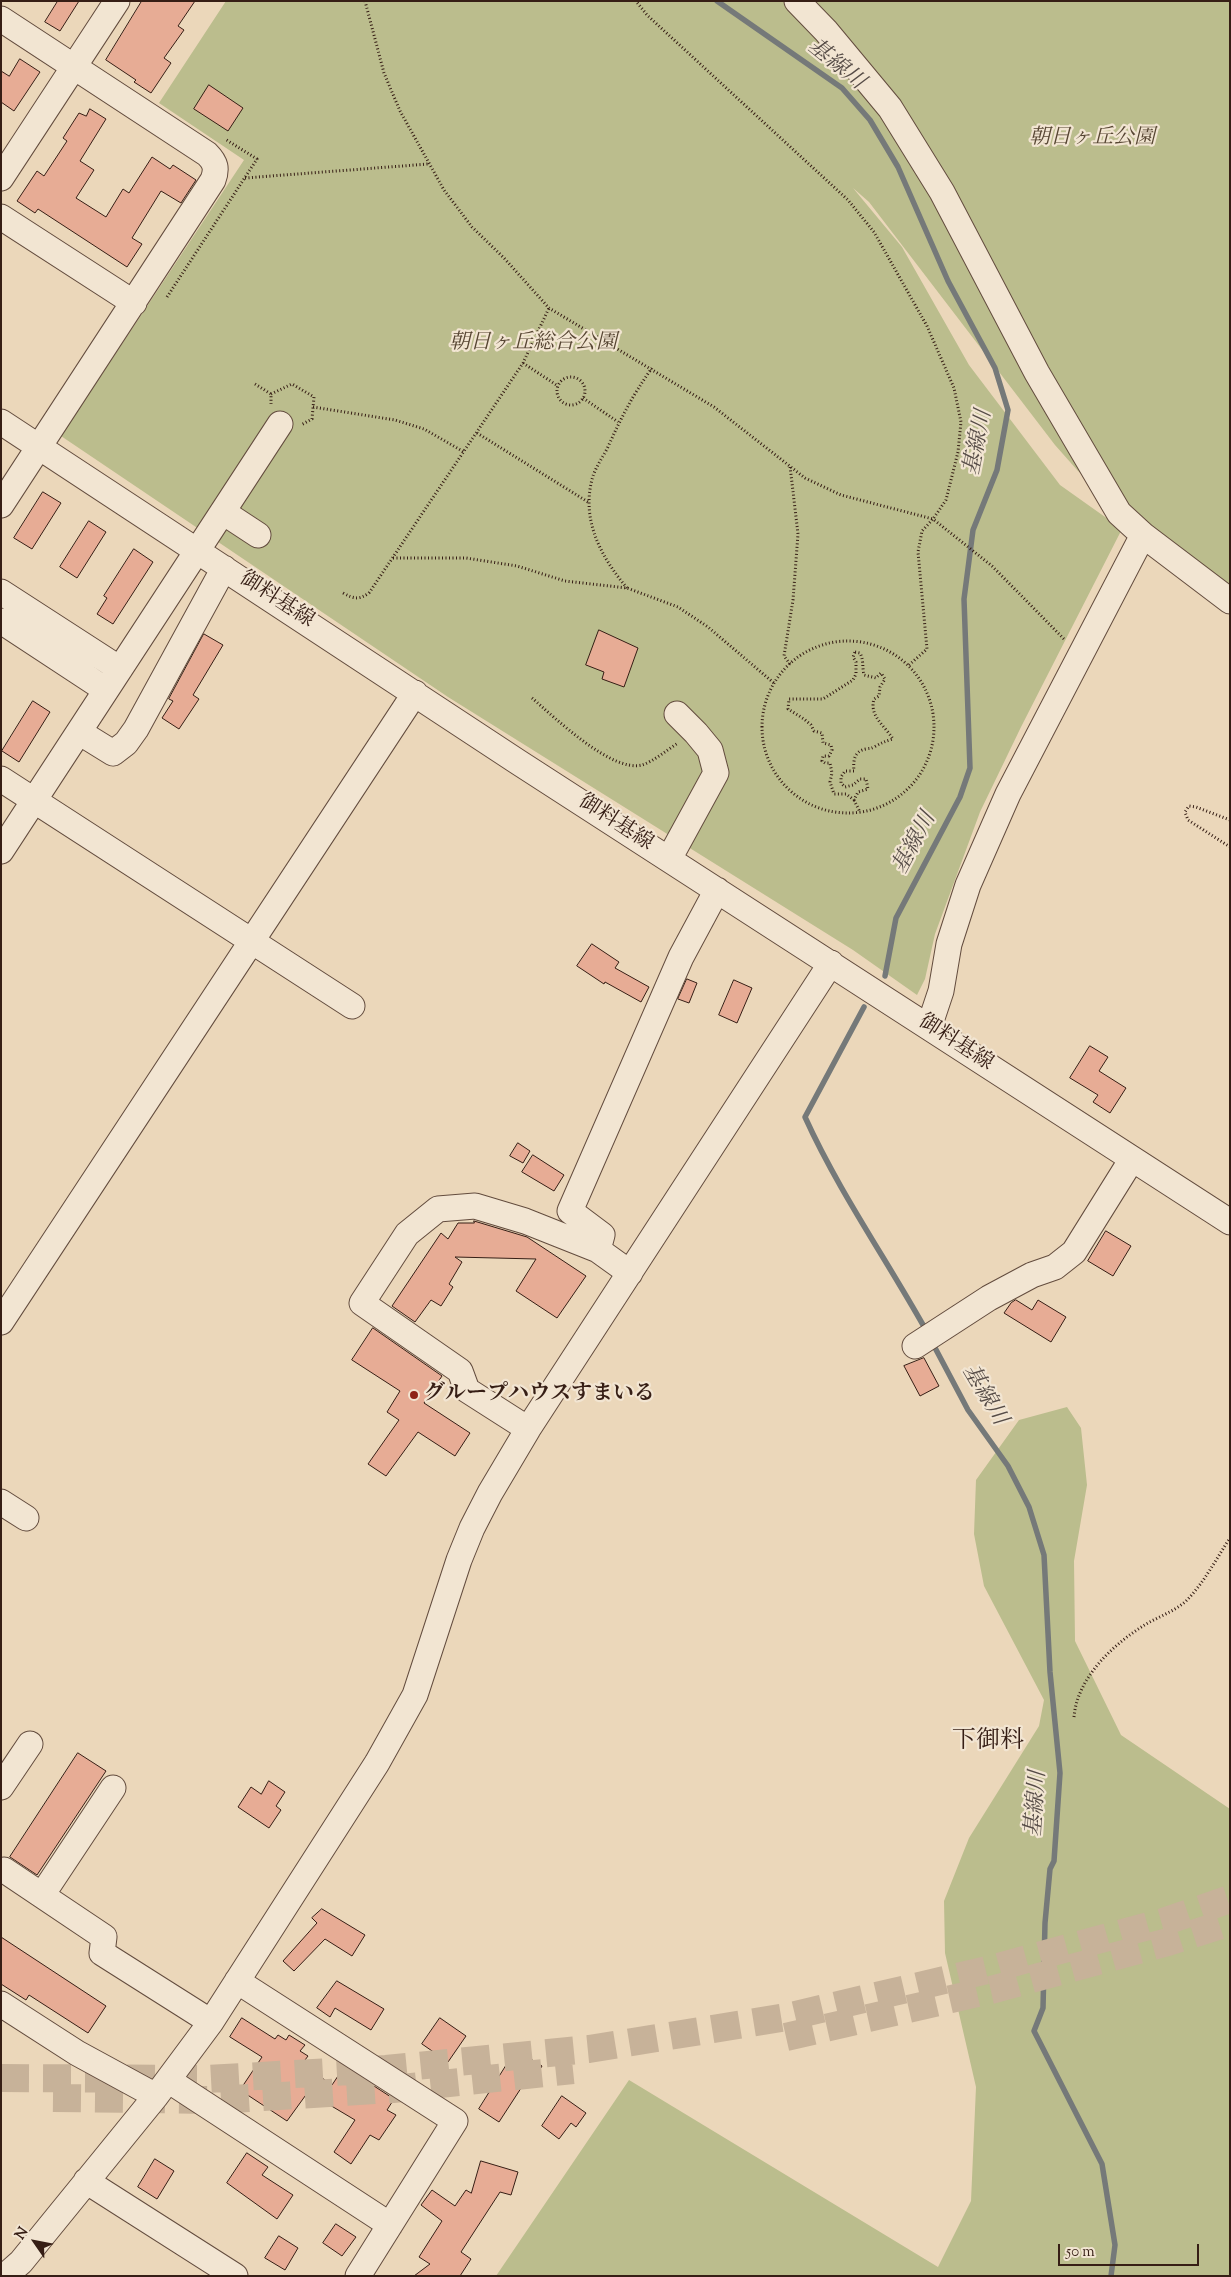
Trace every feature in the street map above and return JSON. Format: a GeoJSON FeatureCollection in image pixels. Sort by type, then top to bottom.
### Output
{"type":"FeatureCollection","features":[{"type":"Feature","properties":{"kind":"street"},"geometry":{"type":"LineString","coordinates":[[1,178],[117,1]]}},
{"type":"Feature","properties":{"kind":"street"},"geometry":{"type":"LineString","coordinates":[[797,1],[826,30],[890,108],[942,192],[1037,373],[1119,512],[1143,535],[1230,601]]}},
{"type":"Feature","properties":{"kind":"street"},"geometry":{"type":"LineString","coordinates":[[1,20],[207,154],[213,160],[216,170],[213,180],[1,505]]}},
{"type":"Feature","properties":{"kind":"street"},"geometry":{"type":"LineString","coordinates":[[1,217],[134,303]]}},
{"type":"Feature","properties":{"kind":"street","name":"御料基線"},"geometry":{"type":"LineString","coordinates":[[1,422],[518,762],[1230,1222]]}},
{"type":"Feature","properties":{"kind":"street"},"geometry":{"type":"LineString","coordinates":[[1,850],[280,424]]}},
{"type":"Feature","properties":{"kind":"street"},"geometry":{"type":"LineString","coordinates":[[223,512],[258,535]]}},
{"type":"Feature","properties":{"kind":"street"},"geometry":{"type":"LineString","coordinates":[[929,1027],[941,991],[949,944],[968,885],[1008,794],[1143,535]]}},
{"type":"Feature","properties":{"kind":"street"},"geometry":{"type":"LineString","coordinates":[[79,732],[113,752],[126,742],[136,730],[224,568]]}},
{"type":"Feature","properties":{"kind":"street"},"geometry":{"type":"LineString","coordinates":[[1,592],[120,669]]}},
{"type":"Feature","properties":{"kind":"street"},"geometry":{"type":"LineString","coordinates":[[1,622],[106,690]]}},
{"type":"Feature","properties":{"kind":"street"},"geometry":{"type":"LineString","coordinates":[[1,1322],[415,693]]}},
{"type":"Feature","properties":{"kind":"street"},"geometry":{"type":"LineString","coordinates":[[669,858],[716,773],[710,750],[696,732],[677,714]]}},
{"type":"Feature","properties":{"kind":"street"},"geometry":{"type":"LineString","coordinates":[[1,778],[352,1006]]}},
{"type":"Feature","properties":{"kind":"street"},"geometry":{"type":"LineString","coordinates":[[598,1250],[602,1235],[570,1211],[681,957],[717,890]]}},
{"type":"Feature","properties":{"kind":"street"},"geometry":{"type":"LineString","coordinates":[[5,2276],[21,2262],[162,2088],[211,2022],[378,1763],[415,1695],[451,1584],[472,1528],[490,1493],[528,1429],[831,963]]}},
{"type":"Feature","properties":{"kind":"street"},"geometry":{"type":"LineString","coordinates":[[915,1346],[989,1298],[1032,1275],[1055,1267],[1074,1252],[1132,1159]]}},
{"type":"Feature","properties":{"kind":"street"},"geometry":{"type":"LineString","coordinates":[[528,1429],[467,1390],[460,1370],[362,1303],[407,1234],[438,1209],[475,1206],[525,1221],[598,1250],[630,1273]]}},
{"type":"Feature","properties":{"kind":"street"},"geometry":{"type":"LineString","coordinates":[[1,1502],[26,1518]]}},
{"type":"Feature","properties":{"kind":"street"},"geometry":{"type":"LineString","coordinates":[[1,1788],[30,1744]]}},
{"type":"Feature","properties":{"kind":"street"},"geometry":{"type":"LineString","coordinates":[[42,1895],[112,1788]]}},
{"type":"Feature","properties":{"kind":"street"},"geometry":{"type":"LineString","coordinates":[[4,1870],[104,1937],[102,1953],[211,2022]]}},
{"type":"Feature","properties":{"kind":"street"},"geometry":{"type":"LineString","coordinates":[[237,1981],[455,2121],[358,2276]]}},
{"type":"Feature","properties":{"kind":"street"},"geometry":{"type":"LineString","coordinates":[[1,2004],[77,2053],[162,2088],[390,2225]]}},
{"type":"Feature","properties":{"kind":"street"},"geometry":{"type":"LineString","coordinates":[[86,2181],[235,2276]]}},
{"type":"Feature","properties":{"kind":"path"},"geometry":{"type":"LineString","coordinates":[[365,1],[384,73],[400,111],[428,164],[444,190],[472,227],[504,258],[549,308],[652,368],[714,407],[805,478],[841,495],[933,519],[981,556],[1079,655]]}},
{"type":"Feature","properties":{"kind":"path"},"geometry":{"type":"LineString","coordinates":[[636,1],[647,15],[848,200],[874,232],[927,326],[954,388],[961,422],[958,452],[946,500],[922,531],[918,552],[927,649],[909,665]]}},
{"type":"Feature","properties":{"kind":"path"},"geometry":{"type":"LineString","coordinates":[[244,178],[428,164]]}},
{"type":"Feature","properties":{"kind":"path"},"geometry":{"type":"LineString","coordinates":[[343,593],[352,598],[361,599],[369,593],[522,363],[549,308]]}},
{"type":"Feature","properties":{"kind":"path"},"geometry":{"type":"LineString","coordinates":[[522,363],[558,386]]}},
{"type":"Feature","properties":{"kind":"path"},"geometry":{"type":"LineString","coordinates":[[628,588],[611,569],[598,547],[590,520],[588,502],[593,476],[618,422],[630,400],[652,368]]}},
{"type":"Feature","properties":{"kind":"path"},"geometry":{"type":"LineString","coordinates":[[564,379],[577,379],[585,390],[582,398],[575,404],[567,404],[560,399],[557,390],[558,386],[564,379]]}},
{"type":"Feature","properties":{"kind":"path"},"geometry":{"type":"LineString","coordinates":[[582,398],[618,422]]}},
{"type":"Feature","properties":{"kind":"path"},"geometry":{"type":"LineString","coordinates":[[313,407],[395,420],[424,429],[464,452]]}},
{"type":"Feature","properties":{"kind":"path"},"geometry":{"type":"LineString","coordinates":[[477,433],[588,502]]}},
{"type":"Feature","properties":{"kind":"path"},"geometry":{"type":"LineString","coordinates":[[790,465],[798,534],[793,600],[784,656],[790,664]]}},
{"type":"Feature","properties":{"kind":"path"},"geometry":{"type":"LineString","coordinates":[[393,558],[466,558],[517,566],[565,581],[628,588],[678,607],[708,627],[774,684]]}},
{"type":"Feature","properties":{"kind":"path"},"geometry":{"type":"LineString","coordinates":[[834,641],[861,641],[887,649],[909,665],[925,686],[933,712],[934,739],[926,765],[910,787],[888,803],[860,813],[830,812],[802,800],[780,781],[766,755],[762,725],[767,696],[783,670],[790,664],[806,651],[834,641]]}},
{"type":"Feature","properties":{"kind":"path"},"geometry":{"type":"LineString","coordinates":[[854,800],[858,792],[868,789],[866,779],[860,778],[853,785],[845,786],[841,783],[841,777],[845,771],[854,771],[853,761],[856,754],[864,749],[873,748],[879,743],[893,739],[874,714],[872,707],[874,699],[879,696],[880,687],[885,679],[882,673],[876,678],[864,675],[862,668],[864,662],[860,653],[855,652],[853,657],[856,662],[856,674],[853,680],[847,682],[841,689],[826,695],[823,699],[789,699],[787,705],[788,709],[811,725],[814,731],[822,733],[823,743],[831,745],[832,750],[829,756],[823,756],[822,761],[830,763],[834,794],[846,794],[854,800],[860,813]]}},
{"type":"Feature","properties":{"kind":"path"},"geometry":{"type":"LineString","coordinates":[[532,698],[576,736],[619,764],[641,765],[696,732]]}},
{"type":"Feature","properties":{"kind":"path"},"geometry":{"type":"LineString","coordinates":[[1230,820],[1196,807],[1189,806],[1185,812],[1188,820],[1230,847]]}},
{"type":"Feature","properties":{"kind":"path"},"geometry":{"type":"LineString","coordinates":[[1074,1718],[1075,1703],[1081,1688],[1098,1664],[1142,1626],[1169,1613],[1185,1602],[1230,1538]]}},
{"type":"Feature","properties":{"kind":"green space","name":"朝日ヶ丘総合公園"},"geometry":{"type":"Polygon","coordinates":[[[226,1],[1230,1],[1230,605],[1135,515],[1078,471],[1055,445],[869,202],[853,188],[902,247],[969,365],[1060,485],[1122,529],[980,812],[935,934],[925,979],[917,995],[853,950],[448,697],[61,436],[244,160],[159,103],[226,1]]]}},
{"type":"Feature","properties":{"kind":"green space"},"geometry":{"type":"Polygon","coordinates":[[[1067,1407],[1081,1428],[1087,1485],[1074,1561],[1075,1641],[1121,1735],[1230,1809],[1230,2276],[496,2276],[629,2080],[938,2267],[971,2201],[976,2087],[945,1953],[944,1901],[969,1838],[1039,1726],[1044,1700],[984,1586],[974,1534],[976,1480],[1019,1420],[1067,1407]]]}},
{"type":"Feature","properties":{"kind":"building"},"geometry":{"type":"Polygon","coordinates":[[[58,1],[79,1],[60,31],[45,22],[58,1]]]}},
{"type":"Feature","properties":{"kind":"building"},"geometry":{"type":"Polygon","coordinates":[[[142,1],[195,1],[178,26],[184,30],[164,58],[171,63],[151,93],[134,82],[136,80],[106,60],[142,1]]]}},
{"type":"Feature","properties":{"kind":"building"},"geometry":{"type":"Polygon","coordinates":[[[20,59],[40,72],[14,111],[1,102],[1,71],[9,76],[20,59]]]}},
{"type":"Feature","properties":{"kind":"building"},"geometry":{"type":"Polygon","coordinates":[[[209,85],[243,108],[228,131],[194,109],[209,85]]]}},
{"type":"Feature","properties":{"kind":"building"},"geometry":{"type":"Polygon","coordinates":[[[90,109],[106,119],[80,161],[94,170],[76,198],[106,217],[123,189],[129,193],[152,157],[170,169],[173,165],[196,180],[181,203],[161,191],[132,238],[142,244],[127,267],[38,209],[35,213],[17,201],[37,171],[44,176],[67,141],[63,138],[79,113],[86,116],[90,109]]]}},
{"type":"Feature","properties":{"kind":"building"},"geometry":{"type":"Polygon","coordinates":[[[43,492],[61,503],[32,549],[14,538],[43,492]]]}},
{"type":"Feature","properties":{"kind":"building"},"geometry":{"type":"Polygon","coordinates":[[[89,521],[106,532],[77,578],[60,567],[89,521]]]}},
{"type":"Feature","properties":{"kind":"building"},"geometry":{"type":"Polygon","coordinates":[[[134,549],[153,562],[113,624],[97,614],[107,598],[104,596],[134,549]]]}},
{"type":"Feature","properties":{"kind":"building"},"geometry":{"type":"Polygon","coordinates":[[[599,630],[638,648],[624,687],[602,679],[604,672],[586,665],[599,630]]]}},
{"type":"Feature","properties":{"kind":"building"},"geometry":{"type":"Polygon","coordinates":[[[204,634],[223,645],[193,695],[199,699],[179,729],[162,718],[173,701],[169,699],[204,634]]]}},
{"type":"Feature","properties":{"kind":"building"},"geometry":{"type":"Polygon","coordinates":[[[33,701],[50,712],[19,762],[2,751],[33,701]]]}},
{"type":"Feature","properties":{"kind":"building"},"geometry":{"type":"Polygon","coordinates":[[[592,944],[619,962],[615,968],[649,987],[641,1002],[605,982],[604,984],[577,966],[592,944]]]}},
{"type":"Feature","properties":{"kind":"building"},"geometry":{"type":"Polygon","coordinates":[[[687,979],[697,983],[689,1003],[678,999],[687,979]]]}},
{"type":"Feature","properties":{"kind":"building"},"geometry":{"type":"Polygon","coordinates":[[[734,980],[752,988],[737,1023],[719,1015],[734,980]]]}},
{"type":"Feature","properties":{"kind":"building"},"geometry":{"type":"Polygon","coordinates":[[[1090,1046],[1108,1057],[1099,1071],[1126,1088],[1110,1113],[1093,1102],[1098,1095],[1070,1078],[1090,1046]]]}},
{"type":"Feature","properties":{"kind":"building"},"geometry":{"type":"Polygon","coordinates":[[[518,1143],[530,1151],[523,1163],[510,1156],[518,1143]]]}},
{"type":"Feature","properties":{"kind":"building"},"geometry":{"type":"Polygon","coordinates":[[[533,1155],[564,1175],[554,1191],[522,1172],[533,1155]]]}},
{"type":"Feature","properties":{"kind":"building"},"geometry":{"type":"Polygon","coordinates":[[[474,1221],[527,1237],[586,1276],[557,1318],[516,1291],[536,1259],[455,1257],[462,1262],[449,1284],[453,1287],[441,1306],[431,1300],[415,1322],[392,1306],[441,1233],[448,1239],[458,1223],[474,1223],[474,1221]]]}},
{"type":"Feature","properties":{"kind":"building"},"geometry":{"type":"Polygon","coordinates":[[[1106,1231],[1131,1246],[1113,1276],[1088,1261],[1106,1231]]]}},
{"type":"Feature","properties":{"kind":"building"},"geometry":{"type":"Polygon","coordinates":[[[1016,1300],[1032,1310],[1038,1300],[1066,1317],[1051,1342],[1004,1313],[1011,1303],[1016,1300]]]}},
{"type":"Feature","properties":{"kind":"building","name":"グループハウスすまいる"},"geometry":{"type":"Polygon","coordinates":[[[373,1328],[442,1376],[424,1403],[470,1433],[455,1456],[418,1432],[386,1476],[368,1464],[399,1420],[387,1412],[400,1391],[352,1360],[373,1328]]]}},
{"type":"Feature","properties":{"kind":"building"},"geometry":{"type":"Polygon","coordinates":[[[924,1358],[939,1386],[920,1396],[904,1366],[924,1358]]]}},
{"type":"Feature","properties":{"kind":"building"},"geometry":{"type":"Polygon","coordinates":[[[78,1753],[106,1771],[37,1875],[10,1857],[78,1753]]]}},
{"type":"Feature","properties":{"kind":"building"},"geometry":{"type":"Polygon","coordinates":[[[269,1781],[285,1792],[276,1806],[281,1810],[269,1828],[238,1807],[251,1787],[261,1794],[269,1781]]]}},
{"type":"Feature","properties":{"kind":"building"},"geometry":{"type":"Polygon","coordinates":[[[322,1909],[365,1935],[352,1956],[325,1939],[294,1971],[283,1961],[317,1923],[312,1918],[322,1909]]]}},
{"type":"Feature","properties":{"kind":"building"},"geometry":{"type":"Polygon","coordinates":[[[1,1937],[106,2006],[88,2033],[29,1995],[26,2000],[1,1984],[1,1937]]]}},
{"type":"Feature","properties":{"kind":"building"},"geometry":{"type":"Polygon","coordinates":[[[337,1981],[384,2009],[371,2030],[335,2008],[330,2017],[317,2008],[337,1981]]]}},
{"type":"Feature","properties":{"kind":"building"},"geometry":{"type":"Polygon","coordinates":[[[242,2018],[275,2039],[278,2035],[286,2040],[289,2035],[305,2045],[300,2051],[308,2056],[302,2064],[332,2085],[338,2076],[351,2085],[357,2075],[394,2099],[387,2110],[396,2115],[379,2140],[370,2135],[351,2164],[334,2152],[355,2120],[308,2092],[287,2121],[240,2090],[262,2057],[230,2037],[242,2018]]]}},
{"type":"Feature","properties":{"kind":"building"},"geometry":{"type":"Polygon","coordinates":[[[440,2018],[466,2036],[448,2062],[422,2044],[440,2018]]]}},
{"type":"Feature","properties":{"kind":"building"},"geometry":{"type":"Polygon","coordinates":[[[516,2050],[542,2066],[530,2086],[525,2082],[499,2122],[479,2109],[516,2050]]]}},
{"type":"Feature","properties":{"kind":"building"},"geometry":{"type":"Polygon","coordinates":[[[562,2096],[586,2113],[576,2127],[571,2123],[559,2139],[542,2126],[562,2096]]]}},
{"type":"Feature","properties":{"kind":"building"},"geometry":{"type":"Polygon","coordinates":[[[247,2153],[268,2167],[262,2175],[293,2195],[277,2219],[227,2183],[247,2153]]]}},
{"type":"Feature","properties":{"kind":"building"},"geometry":{"type":"Polygon","coordinates":[[[155,2159],[174,2171],[157,2199],[138,2187],[155,2159]]]}},
{"type":"Feature","properties":{"kind":"building"},"geometry":{"type":"Polygon","coordinates":[[[481,2161],[518,2172],[511,2195],[500,2192],[461,2252],[471,2259],[460,2276],[414,2276],[430,2264],[419,2257],[442,2221],[421,2205],[432,2190],[455,2206],[466,2190],[471,2193],[481,2161]]]}},
{"type":"Feature","properties":{"kind":"building"},"geometry":{"type":"Polygon","coordinates":[[[336,2224],[356,2237],[342,2256],[323,2243],[336,2224]]]}},
{"type":"Feature","properties":{"kind":"building"},"geometry":{"type":"Polygon","coordinates":[[[279,2236],[298,2248],[285,2270],[265,2258],[279,2236]]]}},
{"type":"Feature","properties":{"kind":"waterway","name":"基線川"},"geometry":{"type":"LineString","coordinates":[[717,1],[842,88],[870,120],[898,167],[948,281],[995,368],[1008,410],[997,470],[973,530],[964,599],[970,768],[960,797],[896,918],[885,976]]}},
{"type":"Feature","properties":{"kind":"waterway","name":"基線川"},"geometry":{"type":"LineString","coordinates":[[864,1007],[805,1117],[848,1199],[927,1332]]}},
{"type":"Feature","properties":{"kind":"waterway","name":"基線川"},"geometry":{"type":"LineString","coordinates":[[933,1344],[968,1410],[1008,1466],[1029,1507],[1044,1555],[1050,1672],[1060,1773],[1054,1861],[1050,1869],[1045,1923],[1043,2008],[1034,2031],[1102,2164],[1115,2245],[1111,2276]]}},
{"type":"Feature","properties":{"kind":"tunnel"},"geometry":{"type":"LineString","coordinates":[[1,2078],[206,2079],[386,2069],[589,2049],[787,2017],[987,1970],[1163,1922],[1230,1899]]}},
{"type":"Feature","properties":{"kind":"tunnel"},"geometry":{"type":"LineString","coordinates":[[786,2037],[991,1990],[1168,1942],[1230,1922]]}},
{"type":"Feature","properties":{"kind":"tunnel"},"geometry":{"type":"LineString","coordinates":[[53,2098],[216,2100],[393,2089],[573,2070]]}},
{"type":"Feature","properties":{"kind":"place","name":"グループハウスすまいる"},"geometry":{"type":"Point","coordinates":[414,1395]}},
{"type":"Feature","properties":{"kind":"district","name":"下御料"},"geometry":{"type":"Point","coordinates":[988,1743]}},
{"type":"Feature","properties":{"kind":"park label","name":"朝日ヶ丘公園"},"geometry":{"type":"Point","coordinates":[1092,139]}}]}
